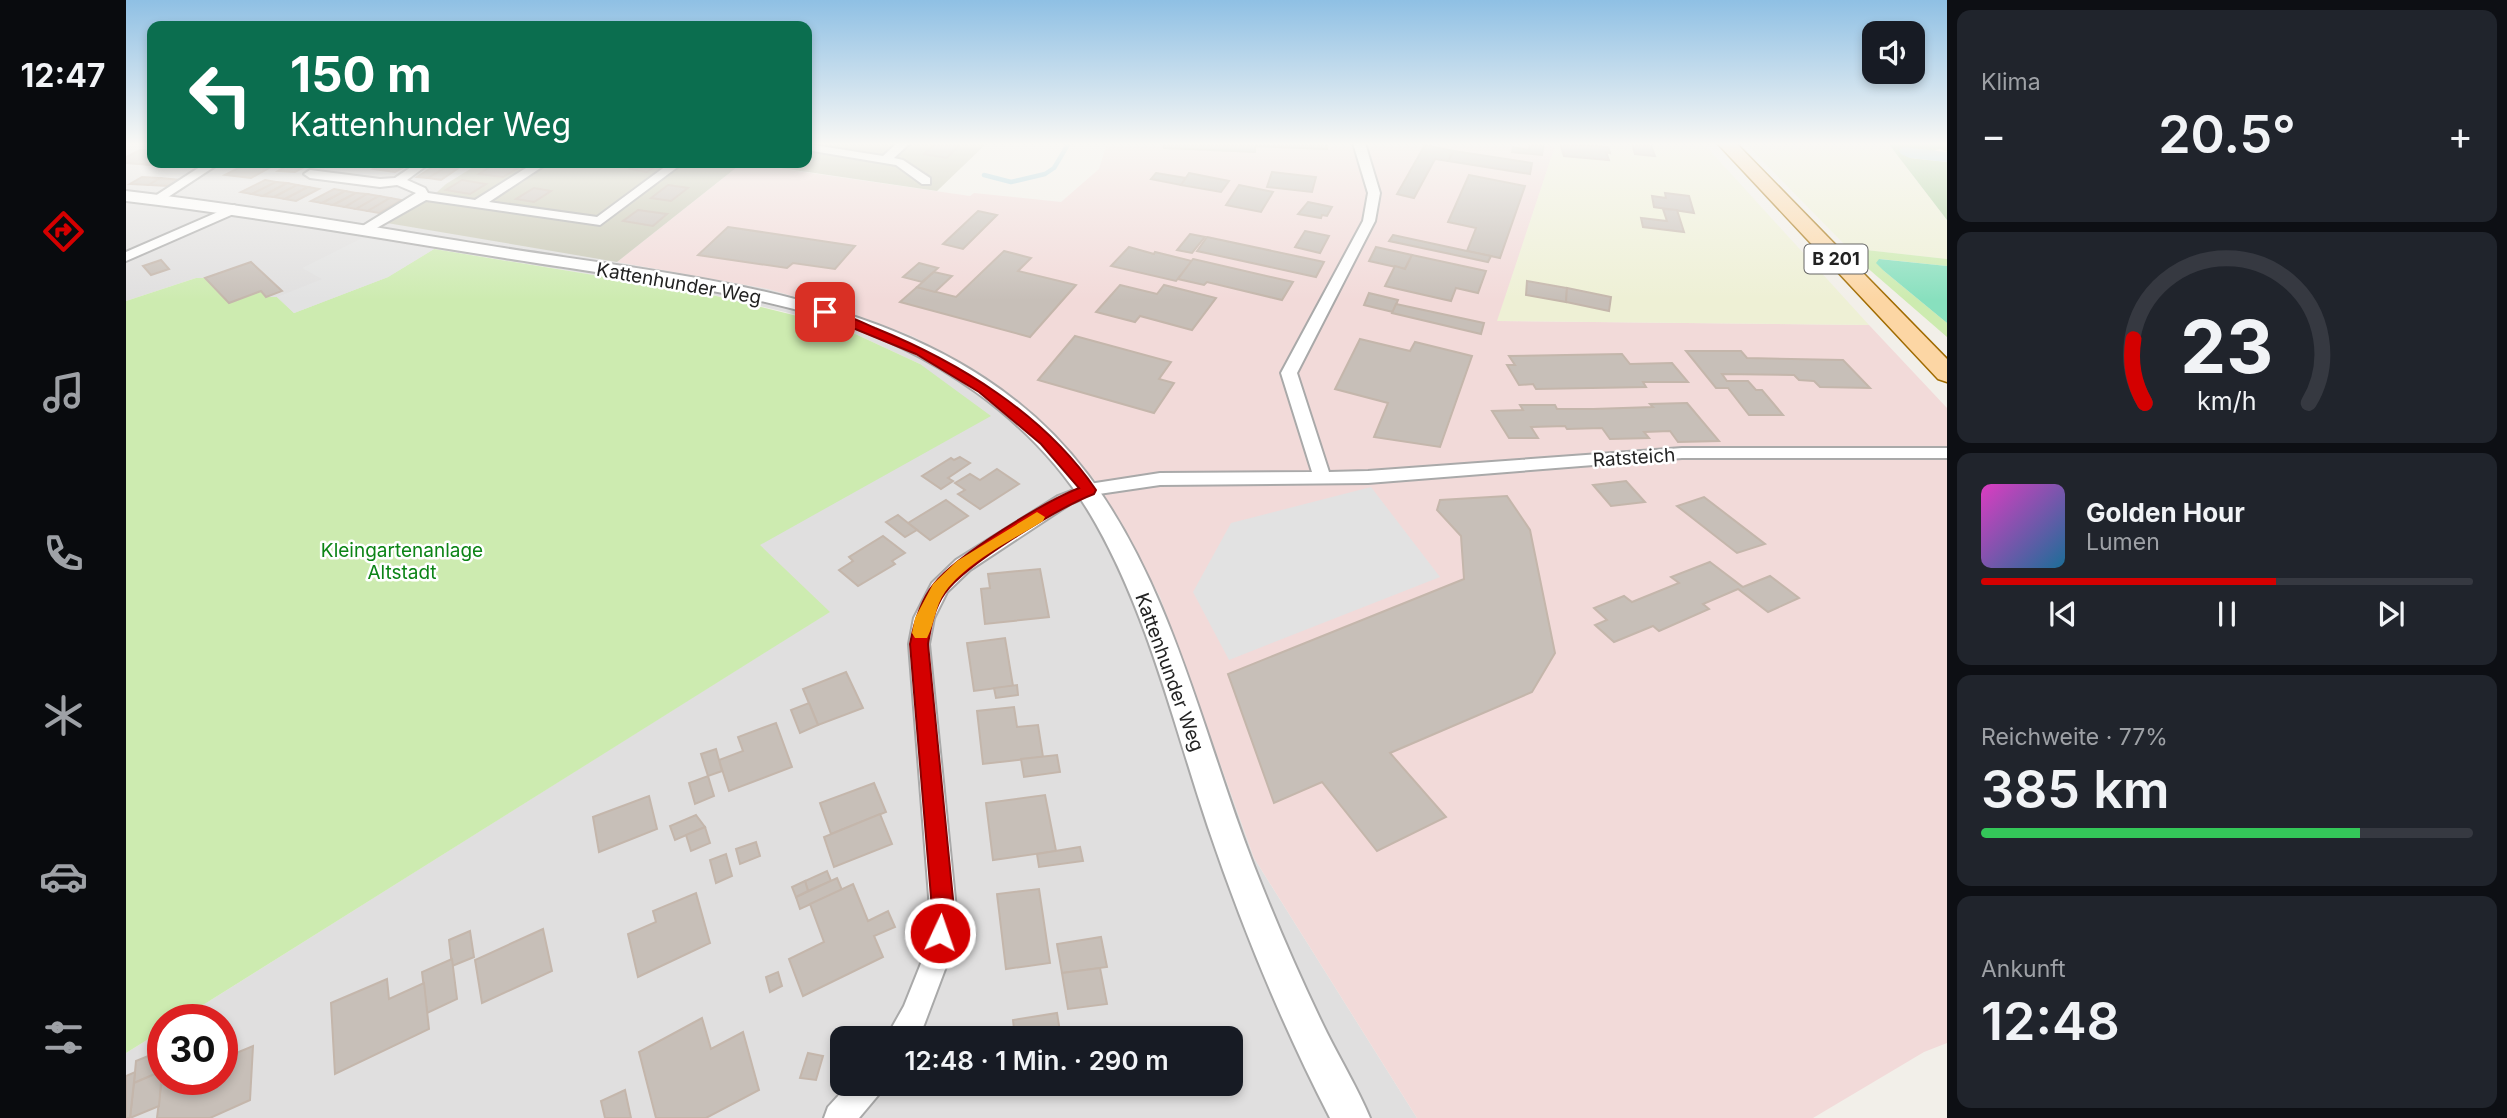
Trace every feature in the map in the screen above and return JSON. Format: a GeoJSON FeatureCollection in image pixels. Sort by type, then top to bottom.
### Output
{"type":"FeatureCollection","features":[{"type":"Feature","properties":{"kind":"main road","name":"B 201"},"geometry":{"type":"LineString","coordinates":[[1776,195],[1947,374]]}},
{"type":"Feature","properties":{"kind":"street"},"geometry":{"type":"LineString","coordinates":[[158,198],[163,195]]}},
{"type":"Feature","properties":{"kind":"street"},"geometry":{"type":"LineString","coordinates":[[477,204],[491,195]]}},
{"type":"Feature","properties":{"kind":"street"},"geometry":{"type":"LineString","coordinates":[[366,230],[424,196],[600,221],[634,195]]}},
{"type":"Feature","properties":{"kind":"street"},"geometry":{"type":"LineString","coordinates":[[1322,476],[1289,373],[1368,220],[1373,195]]}},
{"type":"Feature","properties":{"kind":"street","name":"Kattenhunder Weg"},"geometry":{"type":"LineString","coordinates":[[126,196],[234,209],[707,286],[825,312],[920,351],[984,389],[1046,441],[1089,490],[1145,597],[1271,957],[1350,1118]]}},
{"type":"Feature","properties":{"kind":"street"},"geometry":{"type":"LineString","coordinates":[[126,257],[234,209]]}},
{"type":"Feature","properties":{"kind":"street","name":"Ratsteich"},"geometry":{"type":"LineString","coordinates":[[907,1026],[937,956],[943,909],[919,644],[924,618],[939,588],[963,565],[1064,500],[1089,490],[1160,479],[1322,476],[1368,478],[1682,453],[1947,453]]}},
{"type":"Feature","properties":{"kind":"street"},"geometry":{"type":"LineString","coordinates":[[839,1118],[858,1096]]}},
{"type":"Feature","properties":{"kind":"shaded area"},"geometry":{"type":"Polygon","coordinates":[[[126,195],[702,195],[618,262],[768,289],[854,314],[914,337],[977,370],[1025,407],[1099,485],[1160,597],[1254,858],[1417,1118],[126,1118],[126,1053],[147,1040],[147,1095],[238,1095],[238,1004],[204,1004],[829,612],[759,545],[920,364],[838,326],[781,311],[704,293],[434,249],[388,277],[294,313],[277,297],[229,303],[196,278],[126,301],[126,195]]]}},
{"type":"Feature","properties":{"kind":"shaded area"},"geometry":{"type":"Polygon","coordinates":[[[434,195],[701,195],[617,262],[387,223],[434,195]]]}},
{"type":"Feature","properties":{"kind":"shaded area"},"geometry":{"type":"Polygon","coordinates":[[[701,195],[995,195],[1061,202],[1069,195],[1539,195],[1498,321],[1869,325],[1947,408],[1947,1043],[1924,1052],[1813,1118],[1417,1118],[1254,858],[1160,597],[1099,485],[1057,438],[1025,407],[977,371],[914,337],[854,314],[768,289],[617,262],[701,195]]]}},
{"type":"Feature","properties":{"kind":"shaded area"},"geometry":{"type":"Polygon","coordinates":[[[1539,195],[1751,195],[1869,325],[1497,321],[1539,195]]]}},
{"type":"Feature","properties":{"kind":"shaded area"},"geometry":{"type":"Polygon","coordinates":[[[1796,195],[1928,195],[1947,220],[1947,259],[1848,248],[1796,195]]]}},
{"type":"Feature","properties":{"kind":"shaded area"},"geometry":{"type":"Polygon","coordinates":[[[362,238],[434,249],[388,277],[294,313],[277,297],[322,279],[302,268],[362,238]]]}},
{"type":"Feature","properties":{"kind":"shaded area"},"geometry":{"type":"Polygon","coordinates":[[[1371,487],[1440,577],[1229,660],[1193,592],[1231,523],[1371,487]]]}},
{"type":"Feature","properties":{"kind":"green space"},"geometry":{"type":"Polygon","coordinates":[[[1928,195],[1947,195],[1947,220],[1928,195]]]}},
{"type":"Feature","properties":{"kind":"green space"},"geometry":{"type":"Polygon","coordinates":[[[1848,248],[1947,259],[1947,266],[1880,259],[1884,271],[1947,323],[1947,337],[1856,258],[1848,248]]]}},
{"type":"Feature","properties":{"kind":"green space","name":"Kleingartenanlage Altstadt"},"geometry":{"type":"Polygon","coordinates":[[[434,249],[704,293],[838,326],[920,364],[991,416],[760,545],[830,612],[205,1004],[147,1004],[147,1040],[126,1053],[126,301],[196,278],[205,278],[229,302],[261,291],[266,297],[277,297],[294,313],[388,277],[434,249]]]}},
{"type":"Feature","properties":{"kind":"green space"},"geometry":{"type":"Polygon","coordinates":[[[1879,259],[1947,266],[1947,323],[1884,271],[1876,263],[1879,259]]]}},
{"type":"Feature","properties":{"kind":"building"},"geometry":{"type":"Polygon","coordinates":[[[278,195],[292,195],[285,199],[274,197],[278,195]]]}},
{"type":"Feature","properties":{"kind":"building"},"geometry":{"type":"Polygon","coordinates":[[[292,195],[307,195],[296,201],[285,199],[292,195]]]}},
{"type":"Feature","properties":{"kind":"building"},"geometry":{"type":"Polygon","coordinates":[[[322,195],[337,195],[322,203],[311,201],[322,195]]]}},
{"type":"Feature","properties":{"kind":"building"},"geometry":{"type":"Polygon","coordinates":[[[337,195],[352,195],[333,205],[322,203],[337,195]]]}},
{"type":"Feature","properties":{"kind":"building"},"geometry":{"type":"Polygon","coordinates":[[[352,195],[365,195],[345,207],[333,205],[352,195]]]}},
{"type":"Feature","properties":{"kind":"building"},"geometry":{"type":"Polygon","coordinates":[[[365,195],[379,196],[356,209],[345,207],[365,195]]]}},
{"type":"Feature","properties":{"kind":"building"},"geometry":{"type":"Polygon","coordinates":[[[522,195],[545,195],[534,202],[516,199],[522,195]]]}},
{"type":"Feature","properties":{"kind":"building"},"geometry":{"type":"Polygon","coordinates":[[[655,195],[679,195],[671,201],[651,198],[655,195]]]}},
{"type":"Feature","properties":{"kind":"building"},"geometry":{"type":"Polygon","coordinates":[[[1232,195],[1271,195],[1261,212],[1226,205],[1232,195]]]}},
{"type":"Feature","properties":{"kind":"building"},"geometry":{"type":"Polygon","coordinates":[[[1460,195],[1522,195],[1500,258],[1467,251],[1476,228],[1448,222],[1460,195]]]}},
{"type":"Feature","properties":{"kind":"building"},"geometry":{"type":"Polygon","coordinates":[[[1665,195],[1689,196],[1694,213],[1654,207],[1652,196],[1666,198],[1665,195]]]}},
{"type":"Feature","properties":{"kind":"building"},"geometry":{"type":"Polygon","coordinates":[[[379,196],[390,198],[368,211],[356,209],[379,196]]]}},
{"type":"Feature","properties":{"kind":"building"},"geometry":{"type":"Polygon","coordinates":[[[390,198],[401,200],[379,213],[368,211],[390,198]]]}},
{"type":"Feature","properties":{"kind":"building"},"geometry":{"type":"Polygon","coordinates":[[[1308,202],[1332,207],[1327,216],[1322,215],[1321,218],[1298,214],[1308,202]]]}},
{"type":"Feature","properties":{"kind":"building"},"geometry":{"type":"Polygon","coordinates":[[[1663,209],[1677,210],[1684,232],[1643,227],[1641,218],[1667,221],[1663,209]]]}},
{"type":"Feature","properties":{"kind":"building"},"geometry":{"type":"Polygon","coordinates":[[[638,210],[667,214],[653,226],[623,221],[638,210]]]}},
{"type":"Feature","properties":{"kind":"building"},"geometry":{"type":"Polygon","coordinates":[[[978,211],[997,215],[963,249],[943,244],[978,211]]]}},
{"type":"Feature","properties":{"kind":"building"},"geometry":{"type":"Polygon","coordinates":[[[728,227],[855,246],[835,269],[793,263],[787,268],[698,255],[728,227]]]}},
{"type":"Feature","properties":{"kind":"building"},"geometry":{"type":"Polygon","coordinates":[[[1305,231],[1329,236],[1320,253],[1295,247],[1305,231]]]}},
{"type":"Feature","properties":{"kind":"building"},"geometry":{"type":"Polygon","coordinates":[[[1190,234],[1205,237],[1192,253],[1177,250],[1190,234]]]}},
{"type":"Feature","properties":{"kind":"building"},"geometry":{"type":"Polygon","coordinates":[[[1393,235],[1491,256],[1488,262],[1389,241],[1393,235]]]}},
{"type":"Feature","properties":{"kind":"building"},"geometry":{"type":"Polygon","coordinates":[[[1207,237],[1324,262],[1316,277],[1197,251],[1207,237]]]}},
{"type":"Feature","properties":{"kind":"building"},"geometry":{"type":"Polygon","coordinates":[[[1129,247],[1192,261],[1176,281],[1111,266],[1129,247]]]}},
{"type":"Feature","properties":{"kind":"building"},"geometry":{"type":"Polygon","coordinates":[[[1376,247],[1412,255],[1405,269],[1369,261],[1376,247]]]}},
{"type":"Feature","properties":{"kind":"building"},"geometry":{"type":"Polygon","coordinates":[[[1004,251],[1031,258],[1018,271],[1076,285],[1030,337],[900,302],[917,287],[956,297],[1004,251]]]}},
{"type":"Feature","properties":{"kind":"building"},"geometry":{"type":"Polygon","coordinates":[[[1412,255],[1486,271],[1478,293],[1456,288],[1451,301],[1385,286],[1395,266],[1405,269],[1412,255]]]}},
{"type":"Feature","properties":{"kind":"building"},"geometry":{"type":"Polygon","coordinates":[[[1193,259],[1293,282],[1282,300],[1207,282],[1204,285],[1178,279],[1193,259]]]}},
{"type":"Feature","properties":{"kind":"building"},"geometry":{"type":"Polygon","coordinates":[[[161,260],[169,269],[151,275],[143,266],[161,260]]]}},
{"type":"Feature","properties":{"kind":"building"},"geometry":{"type":"Polygon","coordinates":[[[251,262],[282,291],[266,297],[261,291],[229,303],[205,278],[251,262]]]}},
{"type":"Feature","properties":{"kind":"building"},"geometry":{"type":"Polygon","coordinates":[[[919,263],[938,268],[922,282],[903,277],[919,263]]]}},
{"type":"Feature","properties":{"kind":"building"},"geometry":{"type":"Polygon","coordinates":[[[934,272],[952,276],[935,292],[917,287],[934,272]]]}},
{"type":"Feature","properties":{"kind":"building"},"geometry":{"type":"Polygon","coordinates":[[[1527,281],[1567,288],[1566,302],[1526,295],[1527,281]]]}},
{"type":"Feature","properties":{"kind":"building"},"geometry":{"type":"Polygon","coordinates":[[[1120,285],[1157,294],[1164,285],[1216,298],[1192,330],[1140,316],[1135,322],[1096,312],[1120,285]]]}},
{"type":"Feature","properties":{"kind":"building"},"geometry":{"type":"Polygon","coordinates":[[[1567,288],[1611,297],[1609,311],[1566,302],[1567,288]]]}},
{"type":"Feature","properties":{"kind":"building"},"geometry":{"type":"Polygon","coordinates":[[[1369,293],[1398,300],[1393,312],[1364,305],[1369,293]]]}},
{"type":"Feature","properties":{"kind":"building"},"geometry":{"type":"Polygon","coordinates":[[[1396,304],[1484,323],[1481,334],[1392,313],[1396,304]]]}},
{"type":"Feature","properties":{"kind":"building"},"geometry":{"type":"Polygon","coordinates":[[[1075,336],[1171,362],[1159,379],[1174,383],[1154,413],[1038,380],[1075,336]]]}},
{"type":"Feature","properties":{"kind":"building"},"geometry":{"type":"Polygon","coordinates":[[[1360,339],[1410,351],[1415,342],[1472,356],[1440,447],[1374,437],[1388,403],[1335,389],[1360,339]]]}},
{"type":"Feature","properties":{"kind":"building"},"geometry":{"type":"Polygon","coordinates":[[[1686,351],[1741,351],[1747,358],[1843,360],[1870,388],[1820,387],[1814,381],[1799,380],[1794,375],[1722,374],[1727,381],[1748,381],[1756,390],[1762,390],[1783,415],[1749,415],[1728,388],[1716,388],[1686,351]]]}},
{"type":"Feature","properties":{"kind":"building"},"geometry":{"type":"Polygon","coordinates":[[[1622,354],[1630,364],[1672,363],[1688,382],[1643,382],[1646,387],[1536,389],[1533,384],[1519,385],[1507,365],[1515,365],[1509,356],[1622,354]]]}},
{"type":"Feature","properties":{"kind":"building"},"geometry":{"type":"Polygon","coordinates":[[[1687,403],[1719,441],[1678,442],[1670,431],[1644,432],[1649,438],[1610,439],[1602,428],[1567,429],[1565,426],[1531,427],[1538,438],[1509,438],[1492,411],[1523,410],[1520,405],[1593,409],[1687,403]]]}},
{"type":"Feature","properties":{"kind":"building"},"geometry":{"type":"Polygon","coordinates":[[[960,457],[970,463],[948,478],[953,481],[941,489],[922,476],[951,458],[954,460],[960,457]]]}},
{"type":"Feature","properties":{"kind":"building"},"geometry":{"type":"Polygon","coordinates":[[[997,469],[1019,484],[980,509],[958,494],[965,490],[955,483],[970,474],[980,480],[997,469]]]}},
{"type":"Feature","properties":{"kind":"building"},"geometry":{"type":"Polygon","coordinates":[[[1626,481],[1645,502],[1611,506],[1593,485],[1626,481]]]}},
{"type":"Feature","properties":{"kind":"building"},"geometry":{"type":"Polygon","coordinates":[[[1507,496],[1530,530],[1555,653],[1532,692],[1390,753],[1446,817],[1377,851],[1322,782],[1274,803],[1228,674],[1464,579],[1461,536],[1437,510],[1440,500],[1507,496]]]}},
{"type":"Feature","properties":{"kind":"building"},"geometry":{"type":"Polygon","coordinates":[[[1704,497],[1765,544],[1737,553],[1677,506],[1704,497]]]}},
{"type":"Feature","properties":{"kind":"building"},"geometry":{"type":"Polygon","coordinates":[[[946,500],[968,516],[930,540],[908,523],[946,500]]]}},
{"type":"Feature","properties":{"kind":"building"},"geometry":{"type":"Polygon","coordinates":[[[898,515],[917,530],[905,537],[886,522],[898,515]]]}},
{"type":"Feature","properties":{"kind":"building"},"geometry":{"type":"Polygon","coordinates":[[[883,536],[905,553],[892,561],[895,564],[858,586],[839,570],[853,561],[849,557],[883,536]]]}},
{"type":"Feature","properties":{"kind":"building"},"geometry":{"type":"Polygon","coordinates":[[[1710,562],[1743,587],[1770,576],[1799,598],[1768,612],[1738,589],[1703,604],[1709,609],[1659,631],[1653,626],[1614,642],[1595,625],[1607,620],[1594,608],[1624,596],[1632,602],[1679,583],[1671,577],[1710,562]]]}},
{"type":"Feature","properties":{"kind":"building"},"geometry":{"type":"Polygon","coordinates":[[[1040,569],[1049,617],[985,624],[981,589],[990,588],[988,574],[1040,569]]]}},
{"type":"Feature","properties":{"kind":"building"},"geometry":{"type":"Polygon","coordinates":[[[1005,638],[1013,686],[974,691],[967,643],[1005,638]]]}},
{"type":"Feature","properties":{"kind":"building"},"geometry":{"type":"Polygon","coordinates":[[[846,672],[863,708],[818,725],[803,689],[846,672]]]}},
{"type":"Feature","properties":{"kind":"building"},"geometry":{"type":"Polygon","coordinates":[[[1017,685],[1018,695],[996,698],[994,688],[1017,685]]]}},
{"type":"Feature","properties":{"kind":"building"},"geometry":{"type":"Polygon","coordinates":[[[809,703],[818,725],[800,733],[791,710],[809,703]]]}},
{"type":"Feature","properties":{"kind":"building"},"geometry":{"type":"Polygon","coordinates":[[[1014,707],[1017,727],[1038,725],[1043,757],[983,764],[977,711],[1014,707]]]}},
{"type":"Feature","properties":{"kind":"building"},"geometry":{"type":"Polygon","coordinates":[[[776,723],[792,767],[729,791],[719,760],[743,751],[738,737],[776,723]]]}},
{"type":"Feature","properties":{"kind":"building"},"geometry":{"type":"Polygon","coordinates":[[[716,749],[722,771],[708,776],[701,754],[716,749]]]}},
{"type":"Feature","properties":{"kind":"building"},"geometry":{"type":"Polygon","coordinates":[[[1057,755],[1060,772],[1024,777],[1021,759],[1057,755]]]}},
{"type":"Feature","properties":{"kind":"building"},"geometry":{"type":"Polygon","coordinates":[[[708,776],[714,796],[695,804],[689,783],[708,776]]]}},
{"type":"Feature","properties":{"kind":"building"},"geometry":{"type":"Polygon","coordinates":[[[874,783],[886,812],[831,834],[820,803],[874,783]]]}},
{"type":"Feature","properties":{"kind":"building"},"geometry":{"type":"Polygon","coordinates":[[[1045,795],[1056,851],[993,860],[986,803],[1045,795]]]}},
{"type":"Feature","properties":{"kind":"building"},"geometry":{"type":"Polygon","coordinates":[[[649,796],[657,829],[599,852],[593,817],[649,796]]]}},
{"type":"Feature","properties":{"kind":"building"},"geometry":{"type":"Polygon","coordinates":[[[880,814],[892,844],[834,867],[824,837],[880,814]]]}},
{"type":"Feature","properties":{"kind":"building"},"geometry":{"type":"Polygon","coordinates":[[[696,815],[705,827],[675,840],[670,826],[696,815]]]}},
{"type":"Feature","properties":{"kind":"building"},"geometry":{"type":"Polygon","coordinates":[[[705,827],[710,843],[691,851],[686,835],[705,827]]]}},
{"type":"Feature","properties":{"kind":"building"},"geometry":{"type":"Polygon","coordinates":[[[756,842],[760,856],[740,864],[736,849],[756,842]]]}},
{"type":"Feature","properties":{"kind":"building"},"geometry":{"type":"Polygon","coordinates":[[[1080,847],[1083,861],[1039,867],[1037,854],[1080,847]]]}},
{"type":"Feature","properties":{"kind":"building"},"geometry":{"type":"Polygon","coordinates":[[[726,854],[732,876],[716,883],[710,860],[726,854]]]}},
{"type":"Feature","properties":{"kind":"building"},"geometry":{"type":"Polygon","coordinates":[[[827,871],[831,881],[808,891],[805,881],[827,871]]]}},
{"type":"Feature","properties":{"kind":"building"},"geometry":{"type":"Polygon","coordinates":[[[837,878],[842,890],[800,909],[796,897],[837,878]]]}},
{"type":"Feature","properties":{"kind":"building"},"geometry":{"type":"Polygon","coordinates":[[[805,881],[808,891],[796,897],[792,887],[805,881]]]}},
{"type":"Feature","properties":{"kind":"building"},"geometry":{"type":"Polygon","coordinates":[[[853,884],[868,921],[888,911],[895,927],[874,936],[883,957],[803,996],[789,959],[824,942],[810,904],[853,884]]]}},
{"type":"Feature","properties":{"kind":"building"},"geometry":{"type":"Polygon","coordinates":[[[1039,889],[1050,963],[1006,969],[997,894],[1039,889]]]}},
{"type":"Feature","properties":{"kind":"building"},"geometry":{"type":"Polygon","coordinates":[[[696,893],[710,943],[638,977],[628,934],[656,922],[653,911],[696,893]]]}},
{"type":"Feature","properties":{"kind":"building"},"geometry":{"type":"Polygon","coordinates":[[[543,929],[552,971],[482,1003],[475,960],[543,929]]]}},
{"type":"Feature","properties":{"kind":"building"},"geometry":{"type":"Polygon","coordinates":[[[470,931],[474,957],[452,966],[449,940],[470,931]]]}},
{"type":"Feature","properties":{"kind":"building"},"geometry":{"type":"Polygon","coordinates":[[[1101,937],[1107,967],[1062,973],[1057,944],[1101,937]]]}},
{"type":"Feature","properties":{"kind":"building"},"geometry":{"type":"Polygon","coordinates":[[[452,959],[457,999],[427,1013],[422,972],[452,959]]]}},
{"type":"Feature","properties":{"kind":"building"},"geometry":{"type":"Polygon","coordinates":[[[1100,968],[1107,1004],[1068,1009],[1062,973],[1100,968]]]}},
{"type":"Feature","properties":{"kind":"building"},"geometry":{"type":"Polygon","coordinates":[[[778,972],[782,986],[770,992],[766,977],[778,972]]]}},
{"type":"Feature","properties":{"kind":"building"},"geometry":{"type":"Polygon","coordinates":[[[387,979],[389,999],[424,983],[429,1029],[335,1074],[331,1003],[387,979]]]}},
{"type":"Feature","properties":{"kind":"building"},"geometry":{"type":"Polygon","coordinates":[[[1057,1013],[1059,1026],[1014,1026],[1013,1020],[1057,1013]]]}},
{"type":"Feature","properties":{"kind":"building"},"geometry":{"type":"Polygon","coordinates":[[[702,1018],[711,1049],[743,1032],[759,1090],[706,1118],[656,1118],[639,1052],[702,1018]]]}},
{"type":"Feature","properties":{"kind":"building"},"geometry":{"type":"Polygon","coordinates":[[[253,1046],[250,1100],[210,1118],[157,1118],[160,1095],[238,1095],[238,1052],[253,1046]]]}},
{"type":"Feature","properties":{"kind":"building"},"geometry":{"type":"Polygon","coordinates":[[[808,1053],[823,1056],[816,1080],[800,1078],[808,1053]]]}},
{"type":"Feature","properties":{"kind":"building"},"geometry":{"type":"Polygon","coordinates":[[[147,1057],[147,1077],[134,1083],[136,1061],[147,1057]]]}},
{"type":"Feature","properties":{"kind":"building"},"geometry":{"type":"Polygon","coordinates":[[[135,1072],[130,1118],[126,1118],[126,1076],[135,1072]]]}},
{"type":"Feature","properties":{"kind":"building"},"geometry":{"type":"Polygon","coordinates":[[[147,1077],[147,1095],[160,1095],[159,1106],[130,1118],[134,1083],[147,1077]]]}},
{"type":"Feature","properties":{"kind":"building"},"geometry":{"type":"Polygon","coordinates":[[[625,1090],[631,1118],[605,1118],[601,1101],[625,1090]]]}},
{"type":"Feature","properties":{"kind":"slow traffic"},"geometry":{"type":"LineString","coordinates":[[921,633],[924,618],[939,588],[963,565],[1037,517]]}},
{"type":"Feature","properties":{"kind":"route"},"geometry":{"type":"LineString","coordinates":[[825,312],[920,351],[984,389],[1046,441],[1089,490],[1064,500],[963,565],[939,588],[924,618],[919,644],[943,909],[940,933]]}}]}
